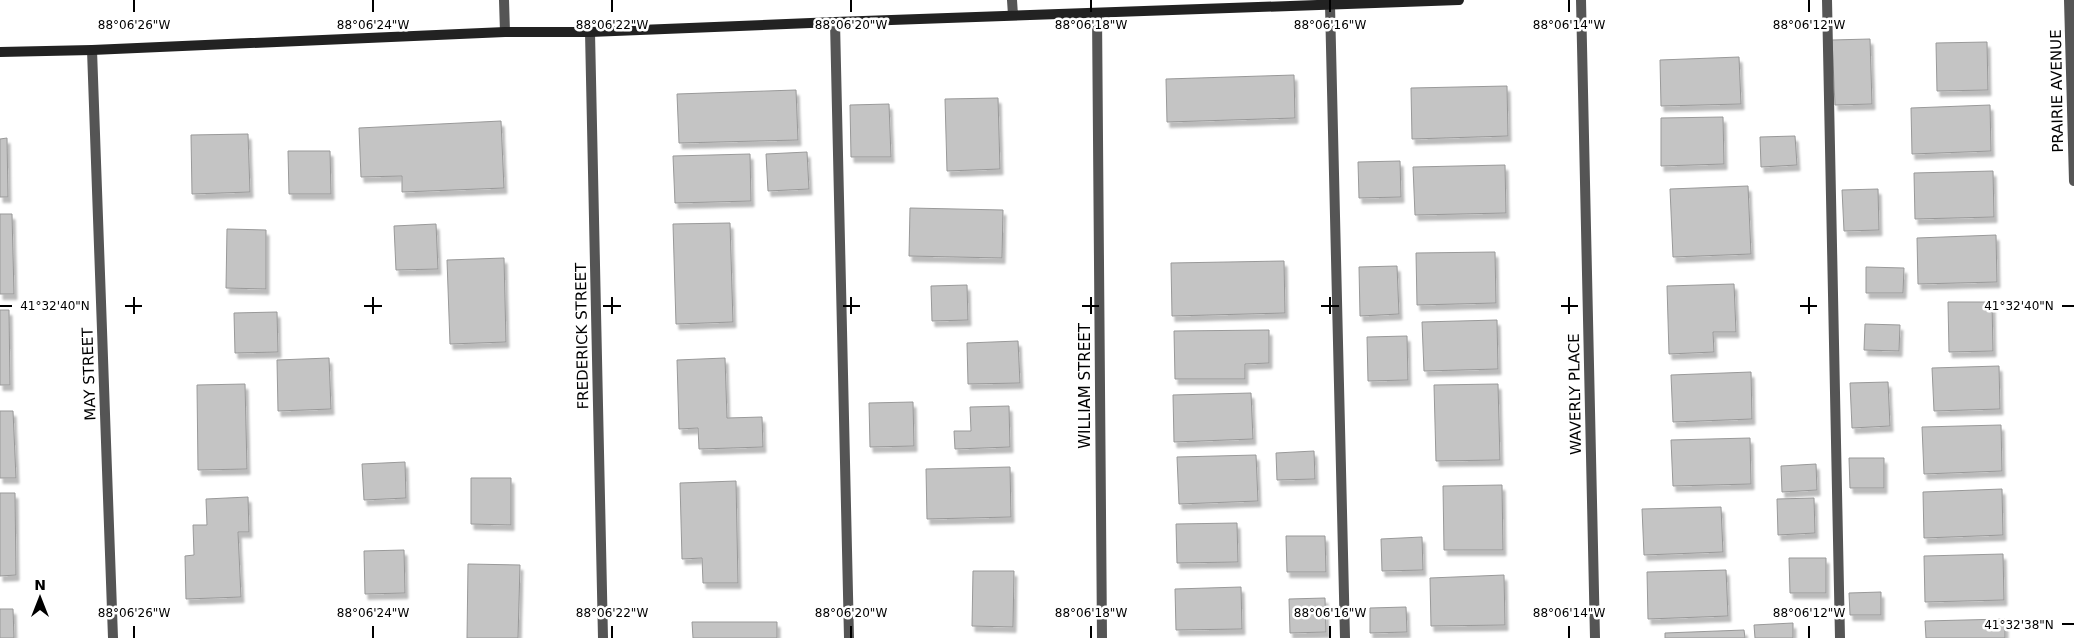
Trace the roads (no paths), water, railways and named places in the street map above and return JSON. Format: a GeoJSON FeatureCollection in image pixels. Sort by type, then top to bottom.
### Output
{"type":"FeatureCollection","features":[{"type":"Feature","properties":{"kind":"street"},"geometry":{"type":"LineString","coordinates":[[504,0],[504,32]]}},
{"type":"Feature","properties":{"kind":"street"},"geometry":{"type":"LineString","coordinates":[[1012,0],[1013,15]]}},
{"type":"Feature","properties":{"kind":"street"},"geometry":{"type":"LineString","coordinates":[[0,52],[92,50],[504,32],[590,32],[1459,0]]}},
{"type":"Feature","properties":{"kind":"street","name":"WAVERLY PLACE"},"geometry":{"type":"LineString","coordinates":[[1581,0],[1595,638]]}},
{"type":"Feature","properties":{"kind":"street"},"geometry":{"type":"LineString","coordinates":[[1827,0],[1840,638]]}},
{"type":"Feature","properties":{"kind":"street","name":"PRAIRIE AVENUE"},"geometry":{"type":"LineString","coordinates":[[2069,0],[2074,181]]}},
{"type":"Feature","properties":{"kind":"street"},"geometry":{"type":"LineString","coordinates":[[1330,5],[1345,638]]}},
{"type":"Feature","properties":{"kind":"street","name":"WILLIAM STREET"},"geometry":{"type":"LineString","coordinates":[[1097,13],[1102,638]]}},
{"type":"Feature","properties":{"kind":"street"},"geometry":{"type":"LineString","coordinates":[[835,22],[849,638]]}},
{"type":"Feature","properties":{"kind":"street","name":"FREDERICK STREET"},"geometry":{"type":"LineString","coordinates":[[590,32],[603,638]]}},
{"type":"Feature","properties":{"kind":"street","name":"MAY STREET"},"geometry":{"type":"LineString","coordinates":[[92,50],[113,638]]}}]}
